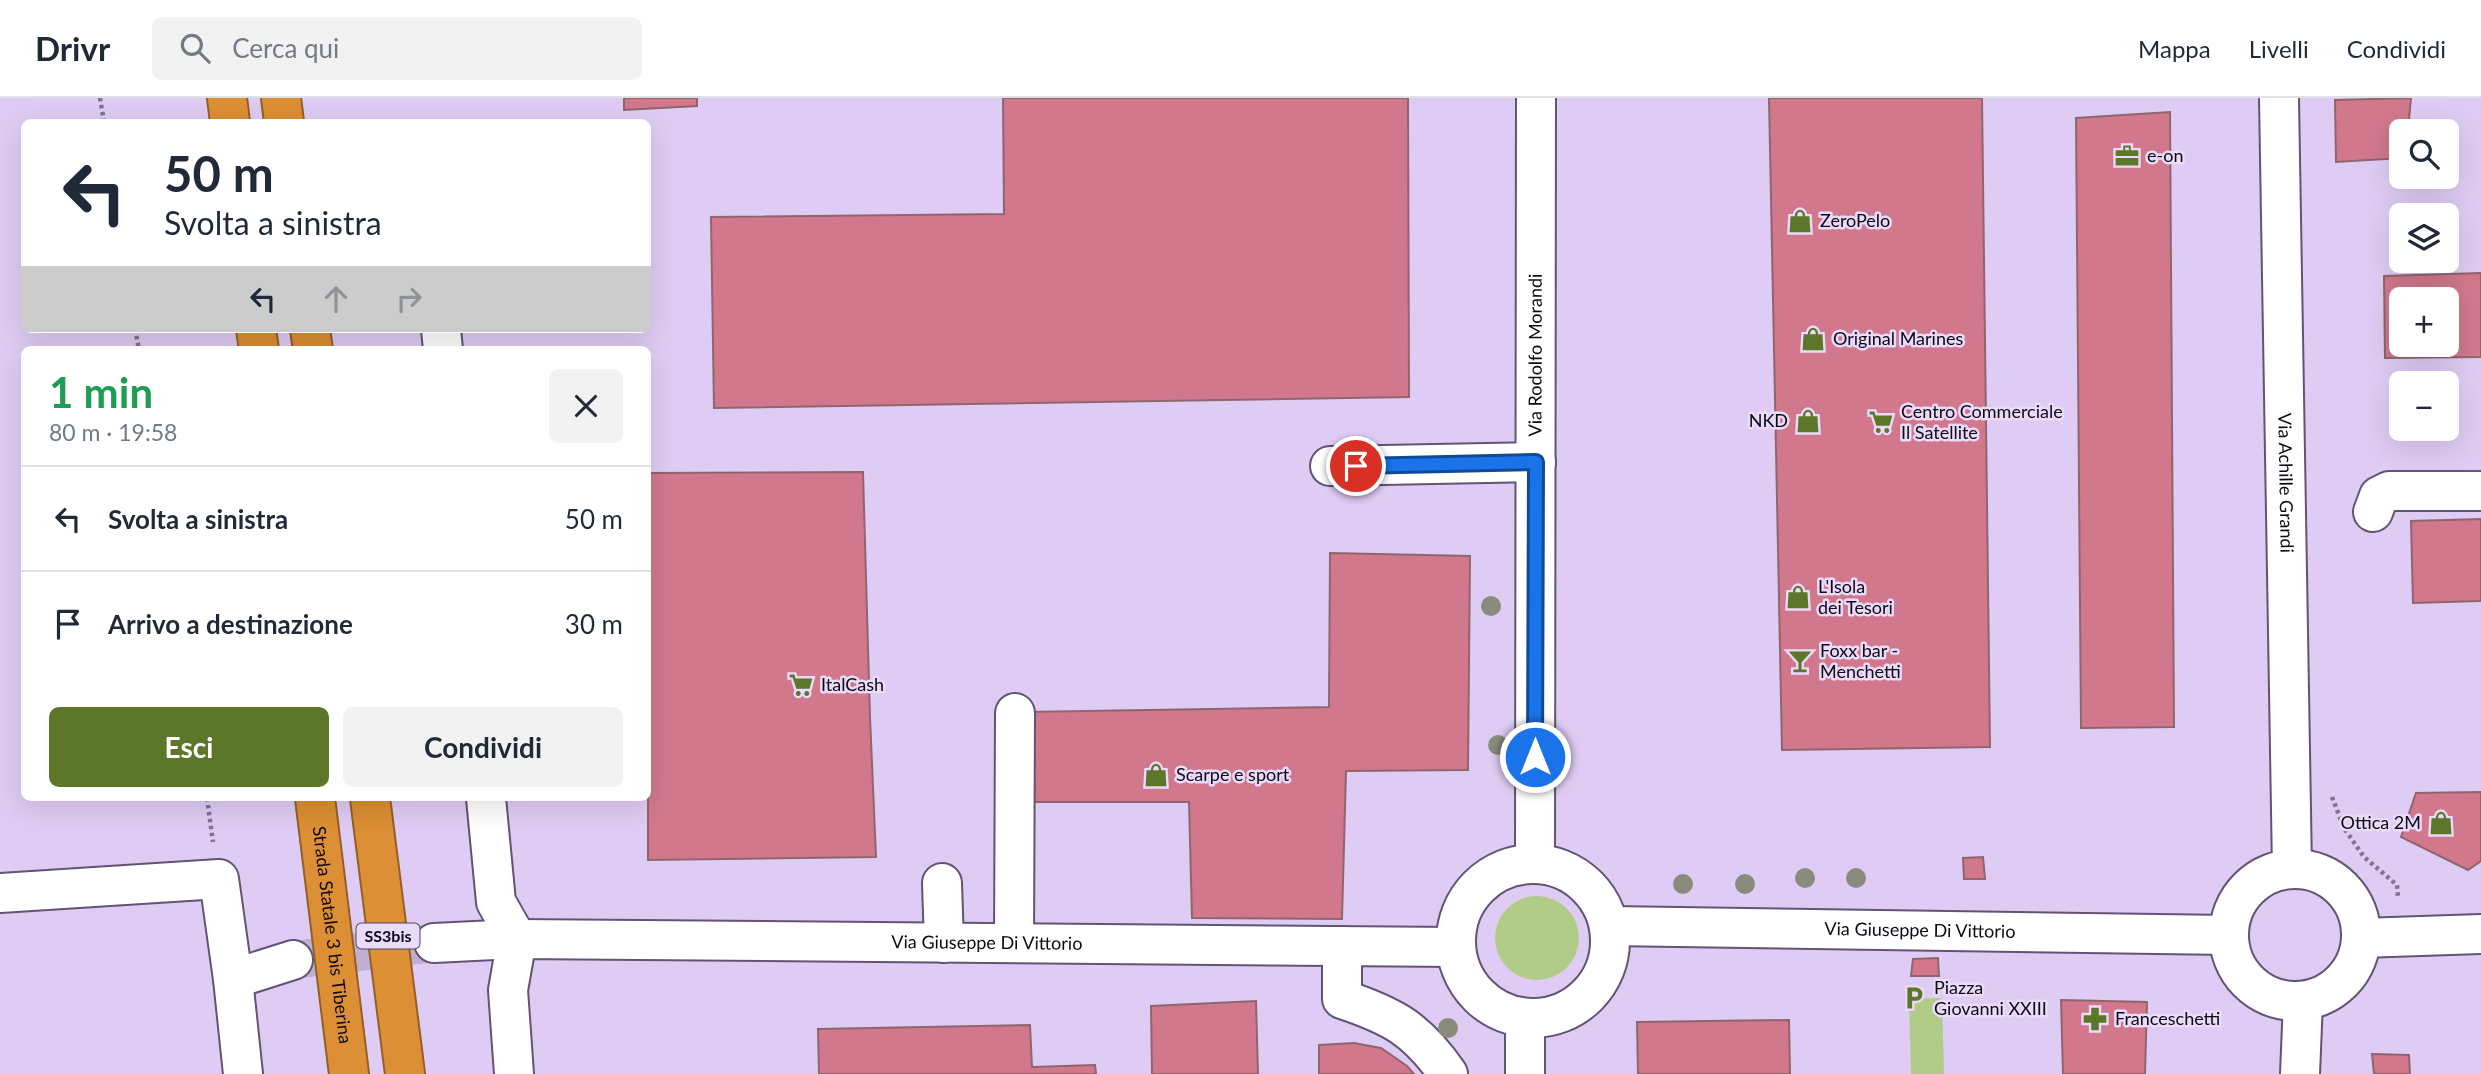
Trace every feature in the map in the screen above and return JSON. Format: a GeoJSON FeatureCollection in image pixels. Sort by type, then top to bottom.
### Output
{"type":"FeatureCollection","features":[{"type":"Feature","properties":{"kind":"highway"},"geometry":{"type":"LineString","coordinates":[[227,98],[230,119]]}},
{"type":"Feature","properties":{"kind":"highway"},"geometry":{"type":"LineString","coordinates":[[281,98],[284,119]]}},
{"type":"Feature","properties":{"kind":"highway","name":"Strada Statale 3 bis Tiberina"},"geometry":{"type":"LineString","coordinates":[[315,801],[349,1074]]}},
{"type":"Feature","properties":{"kind":"highway","name":"SS3bis"},"geometry":{"type":"LineString","coordinates":[[370,801],[405,1074]]}},
{"type":"Feature","properties":{"kind":"street","name":"Via Rodolfo Morandi"},"geometry":{"type":"LineString","coordinates":[[1535,864],[1536,98]]}},
{"type":"Feature","properties":{"kind":"street","name":"Via Achille Grandi"},"geometry":{"type":"LineString","coordinates":[[2279,98],[2292,869]]}},
{"type":"Feature","properties":{"kind":"street"},"geometry":{"type":"LineString","coordinates":[[1330,466],[1536,462]]}},
{"type":"Feature","properties":{"kind":"street"},"geometry":{"type":"LineString","coordinates":[[2374,513],[2379,496],[2389,491],[2481,491]]}},
{"type":"Feature","properties":{"kind":"street"},"geometry":{"type":"LineString","coordinates":[[1014,943],[1015,713]]}},
{"type":"Feature","properties":{"kind":"street"},"geometry":{"type":"LineString","coordinates":[[486,801],[496,902],[517,939],[508,990],[513,1074]]}},
{"type":"Feature","properties":{"kind":"street"},"geometry":{"type":"LineString","coordinates":[[1549,865],[1570,873],[1588,887],[1602,905],[1609,926],[1611,951],[1604,974],[1590,994],[1570,1009],[1547,1017],[1525,1018],[1502,1012],[1482,999],[1468,984],[1455,947],[1458,921],[1469,898],[1486,879],[1509,867],[1549,865]]}},
{"type":"Feature","properties":{"kind":"street"},"geometry":{"type":"LineString","coordinates":[[2292,869],[2313,871],[2333,881],[2348,897],[2358,916],[2361,938],[2358,956],[2350,973],[2337,986],[2321,996],[2303,1001],[2280,1000],[2260,992],[2243,976],[2232,956],[2229,935],[2232,915],[2241,897],[2254,883],[2272,873],[2292,869]]}},
{"type":"Feature","properties":{"kind":"street"},"geometry":{"type":"LineString","coordinates":[[0,893],[219,879],[243,1074]]}},
{"type":"Feature","properties":{"kind":"street"},"geometry":{"type":"LineString","coordinates":[[942,883],[944,943]]}},
{"type":"Feature","properties":{"kind":"street","name":"Via Giuseppe Di Vittorio"},"geometry":{"type":"LineString","coordinates":[[1609,926],[2229,935]]}},
{"type":"Feature","properties":{"kind":"street"},"geometry":{"type":"LineString","coordinates":[[2361,938],[2481,934]]}},
{"type":"Feature","properties":{"kind":"street","name":"Via Giuseppe Di Vittorio"},"geometry":{"type":"LineString","coordinates":[[434,943],[517,939],[1455,947]]}},
{"type":"Feature","properties":{"kind":"street"},"geometry":{"type":"LineString","coordinates":[[1342,946],[1342,999],[1366,1007],[1407,1028],[1432,1050],[1448,1074]]}},
{"type":"Feature","properties":{"kind":"street"},"geometry":{"type":"LineString","coordinates":[[233,979],[293,960]]}},
{"type":"Feature","properties":{"kind":"street"},"geometry":{"type":"LineString","coordinates":[[2300,1074],[2303,1001]]}},
{"type":"Feature","properties":{"kind":"street"},"geometry":{"type":"LineString","coordinates":[[1525,1018],[1525,1074]]}},
{"type":"Feature","properties":{"kind":"path"},"geometry":{"type":"LineString","coordinates":[[100,98],[104,119]]}},
{"type":"Feature","properties":{"kind":"green space"},"geometry":{"type":"Polygon","coordinates":[[[1537,896],[1553,899],[1567,908],[1576,922],[1579,938],[1576,954],[1567,968],[1553,977],[1537,980],[1521,977],[1507,968],[1498,954],[1495,938],[1498,922],[1507,908],[1521,899],[1537,896]]]}},
{"type":"Feature","properties":{"kind":"green space"},"geometry":{"type":"Polygon","coordinates":[[[1942,998],[1944,1074],[1911,1074],[1909,999],[1942,998]]]}},
{"type":"Feature","properties":{"kind":"building"},"geometry":{"type":"Polygon","coordinates":[[[624,98],[697,98],[697,106],[624,110],[624,98]]]}},
{"type":"Feature","properties":{"kind":"building"},"geometry":{"type":"Polygon","coordinates":[[[1003,98],[1408,98],[1409,397],[714,408],[711,217],[1004,214],[1003,98]]]}},
{"type":"Feature","properties":{"kind":"building","name":"Centro Commerciale Il Satellite"},"geometry":{"type":"Polygon","coordinates":[[[1769,98],[1982,98],[1990,747],[1782,750],[1769,98]]]}},
{"type":"Feature","properties":{"kind":"building"},"geometry":{"type":"Polygon","coordinates":[[[2411,98],[2409,119],[2389,119],[2389,159],[2336,162],[2335,100],[2411,98]]]}},
{"type":"Feature","properties":{"kind":"building"},"geometry":{"type":"Polygon","coordinates":[[[2170,112],[2174,727],[2081,728],[2076,118],[2170,112]]]}},
{"type":"Feature","properties":{"kind":"building"},"geometry":{"type":"Polygon","coordinates":[[[2481,273],[2481,357],[2385,358],[2384,276],[2481,273]]]}},
{"type":"Feature","properties":{"kind":"building"},"geometry":{"type":"Polygon","coordinates":[[[863,472],[876,857],[648,860],[648,801],[651,801],[651,473],[863,472]]]}},
{"type":"Feature","properties":{"kind":"building"},"geometry":{"type":"Polygon","coordinates":[[[2481,519],[2481,601],[2413,603],[2411,521],[2481,519]]]}},
{"type":"Feature","properties":{"kind":"building"},"geometry":{"type":"Polygon","coordinates":[[[1330,553],[1470,556],[1468,770],[1346,771],[1342,919],[1192,918],[1189,802],[1033,802],[1025,712],[1329,707],[1330,553]]]}},
{"type":"Feature","properties":{"kind":"building"},"geometry":{"type":"Polygon","coordinates":[[[2481,792],[2481,861],[2468,870],[2401,837],[2416,793],[2481,792]]]}},
{"type":"Feature","properties":{"kind":"building"},"geometry":{"type":"Polygon","coordinates":[[[1983,857],[1985,879],[1964,879],[1963,858],[1983,857]]]}},
{"type":"Feature","properties":{"kind":"building"},"geometry":{"type":"Polygon","coordinates":[[[1938,958],[1939,976],[1911,976],[1913,959],[1938,958]]]}},
{"type":"Feature","properties":{"kind":"building"},"geometry":{"type":"Polygon","coordinates":[[[2061,1000],[2147,1002],[2145,1074],[2063,1074],[2061,1000]]]}},
{"type":"Feature","properties":{"kind":"building"},"geometry":{"type":"Polygon","coordinates":[[[1256,1001],[1258,1074],[1152,1074],[1151,1006],[1256,1001]]]}},
{"type":"Feature","properties":{"kind":"building"},"geometry":{"type":"Polygon","coordinates":[[[1789,1020],[1790,1074],[1638,1074],[1637,1022],[1789,1020]]]}},
{"type":"Feature","properties":{"kind":"building"},"geometry":{"type":"Polygon","coordinates":[[[1030,1025],[1032,1067],[1095,1065],[1096,1074],[819,1074],[818,1029],[1030,1025]]]}},
{"type":"Feature","properties":{"kind":"building"},"geometry":{"type":"Polygon","coordinates":[[[1354,1043],[1381,1048],[1414,1074],[1319,1074],[1319,1045],[1354,1043]]]}},
{"type":"Feature","properties":{"kind":"building"},"geometry":{"type":"Polygon","coordinates":[[[2372,1054],[2409,1055],[2410,1074],[2374,1074],[2372,1054]]]}},
{"type":"Feature","properties":{"kind":"tunnel"},"geometry":{"type":"LineString","coordinates":[[293,960],[434,943]]}},
{"type":"Feature","properties":{"kind":"place","name":"e-on"},"geometry":{"type":"Point","coordinates":[2127,156]}},
{"type":"Feature","properties":{"kind":"place","name":"ZeroPelo"},"geometry":{"type":"Point","coordinates":[1800,221]}},
{"type":"Feature","properties":{"kind":"place","name":"Original Marines"},"geometry":{"type":"Point","coordinates":[1813,339]}},
{"type":"Feature","properties":{"kind":"place","name":"NKD"},"geometry":{"type":"Point","coordinates":[1808,421]}},
{"type":"Feature","properties":{"kind":"place","name":"Centro Commerciale Il Satellite"},"geometry":{"type":"Point","coordinates":[1881,422]}},
{"type":"Feature","properties":{"kind":"place","name":"L'Isola dei Tesori"},"geometry":{"type":"Point","coordinates":[1798,597]}},
{"type":"Feature","properties":{"kind":"place","name":"Foxx bar - Menchetti"},"geometry":{"type":"Point","coordinates":[1800,661]}},
{"type":"Feature","properties":{"kind":"place","name":"ItalCash"},"geometry":{"type":"Point","coordinates":[801,685]}},
{"type":"Feature","properties":{"kind":"place","name":"Scarpe e sport"},"geometry":{"type":"Point","coordinates":[1156,775]}},
{"type":"Feature","properties":{"kind":"place","name":"Ottica 2M"},"geometry":{"type":"Point","coordinates":[2441,823]}},
{"type":"Feature","properties":{"kind":"place","name":"Piazza Giovanni XXIII"},"geometry":{"type":"Point","coordinates":[1914,998]}},
{"type":"Feature","properties":{"kind":"place","name":"Franceschetti"},"geometry":{"type":"Point","coordinates":[2095,1019]}},
{"type":"Feature","properties":{"kind":"route"},"geometry":{"type":"LineString","coordinates":[[1356,466],[1536,462],[1535,757]]}}]}
